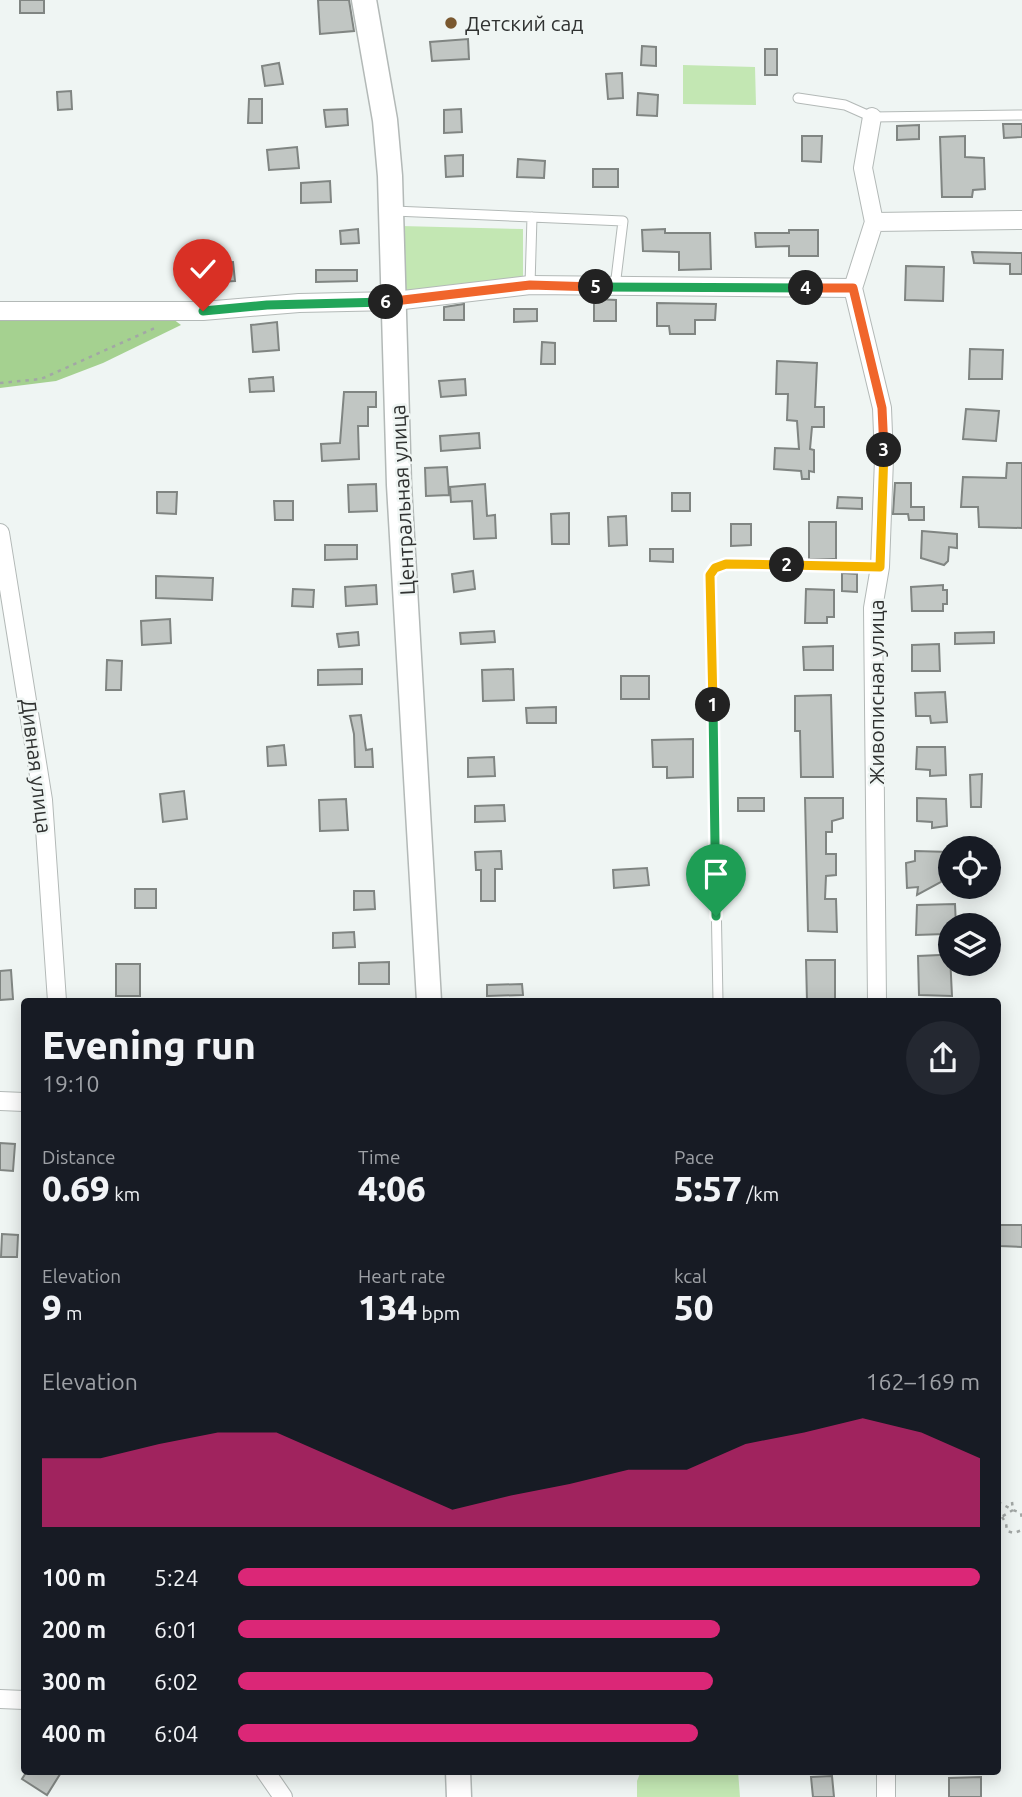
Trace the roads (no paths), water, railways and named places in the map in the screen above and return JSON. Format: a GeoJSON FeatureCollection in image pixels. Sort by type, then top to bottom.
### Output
{"type":"FeatureCollection","features":[{"type":"Feature","properties":{"kind":"street","name":"Центральная улица"},"geometry":{"type":"LineString","coordinates":[[364,0],[385,120],[392,211],[399,485],[429,998]]}},
{"type":"Feature","properties":{"kind":"street"},"geometry":{"type":"LineString","coordinates":[[0,311],[176,311],[394,301],[530,285],[853,288],[874,222],[863,168],[872,117]]}},
{"type":"Feature","properties":{"kind":"street"},"geometry":{"type":"LineString","coordinates":[[874,222],[1022,220]]}},
{"type":"Feature","properties":{"kind":"street","name":"Живописная улица"},"geometry":{"type":"LineString","coordinates":[[853,288],[882,408],[884,459],[880,567],[873,608],[877,998]]}},
{"type":"Feature","properties":{"kind":"street","name":"Дивная улица"},"geometry":{"type":"LineString","coordinates":[[0,533],[41,789],[57,998]]}},
{"type":"Feature","properties":{"kind":"street"},"geometry":{"type":"LineString","coordinates":[[0,1101],[21,1102]]}},
{"type":"Feature","properties":{"kind":"street"},"geometry":{"type":"LineString","coordinates":[[0,1699],[21,1700]]}},
{"type":"Feature","properties":{"kind":"street"},"geometry":{"type":"LineString","coordinates":[[268,1775],[283,1797]]}},
{"type":"Feature","properties":{"kind":"street"},"geometry":{"type":"LineString","coordinates":[[458,1775],[459,1797]]}},
{"type":"Feature","properties":{"kind":"street"},"geometry":{"type":"LineString","coordinates":[[886,1775],[886,1797]]}},
{"type":"Feature","properties":{"kind":"lane"},"geometry":{"type":"LineString","coordinates":[[798,98],[845,105],[872,117],[1022,115]]}},
{"type":"Feature","properties":{"kind":"lane"},"geometry":{"type":"LineString","coordinates":[[392,211],[624,221],[615,287]]}},
{"type":"Feature","properties":{"kind":"lane"},"geometry":{"type":"LineString","coordinates":[[530,285],[532,217]]}},
{"type":"Feature","properties":{"kind":"lane"},"geometry":{"type":"LineString","coordinates":[[718,998],[710,575],[715,568],[726,564],[880,567]]}},
{"type":"Feature","properties":{"kind":"place","name":"Детский сад"},"geometry":{"type":"Point","coordinates":[451,23]}}]}
